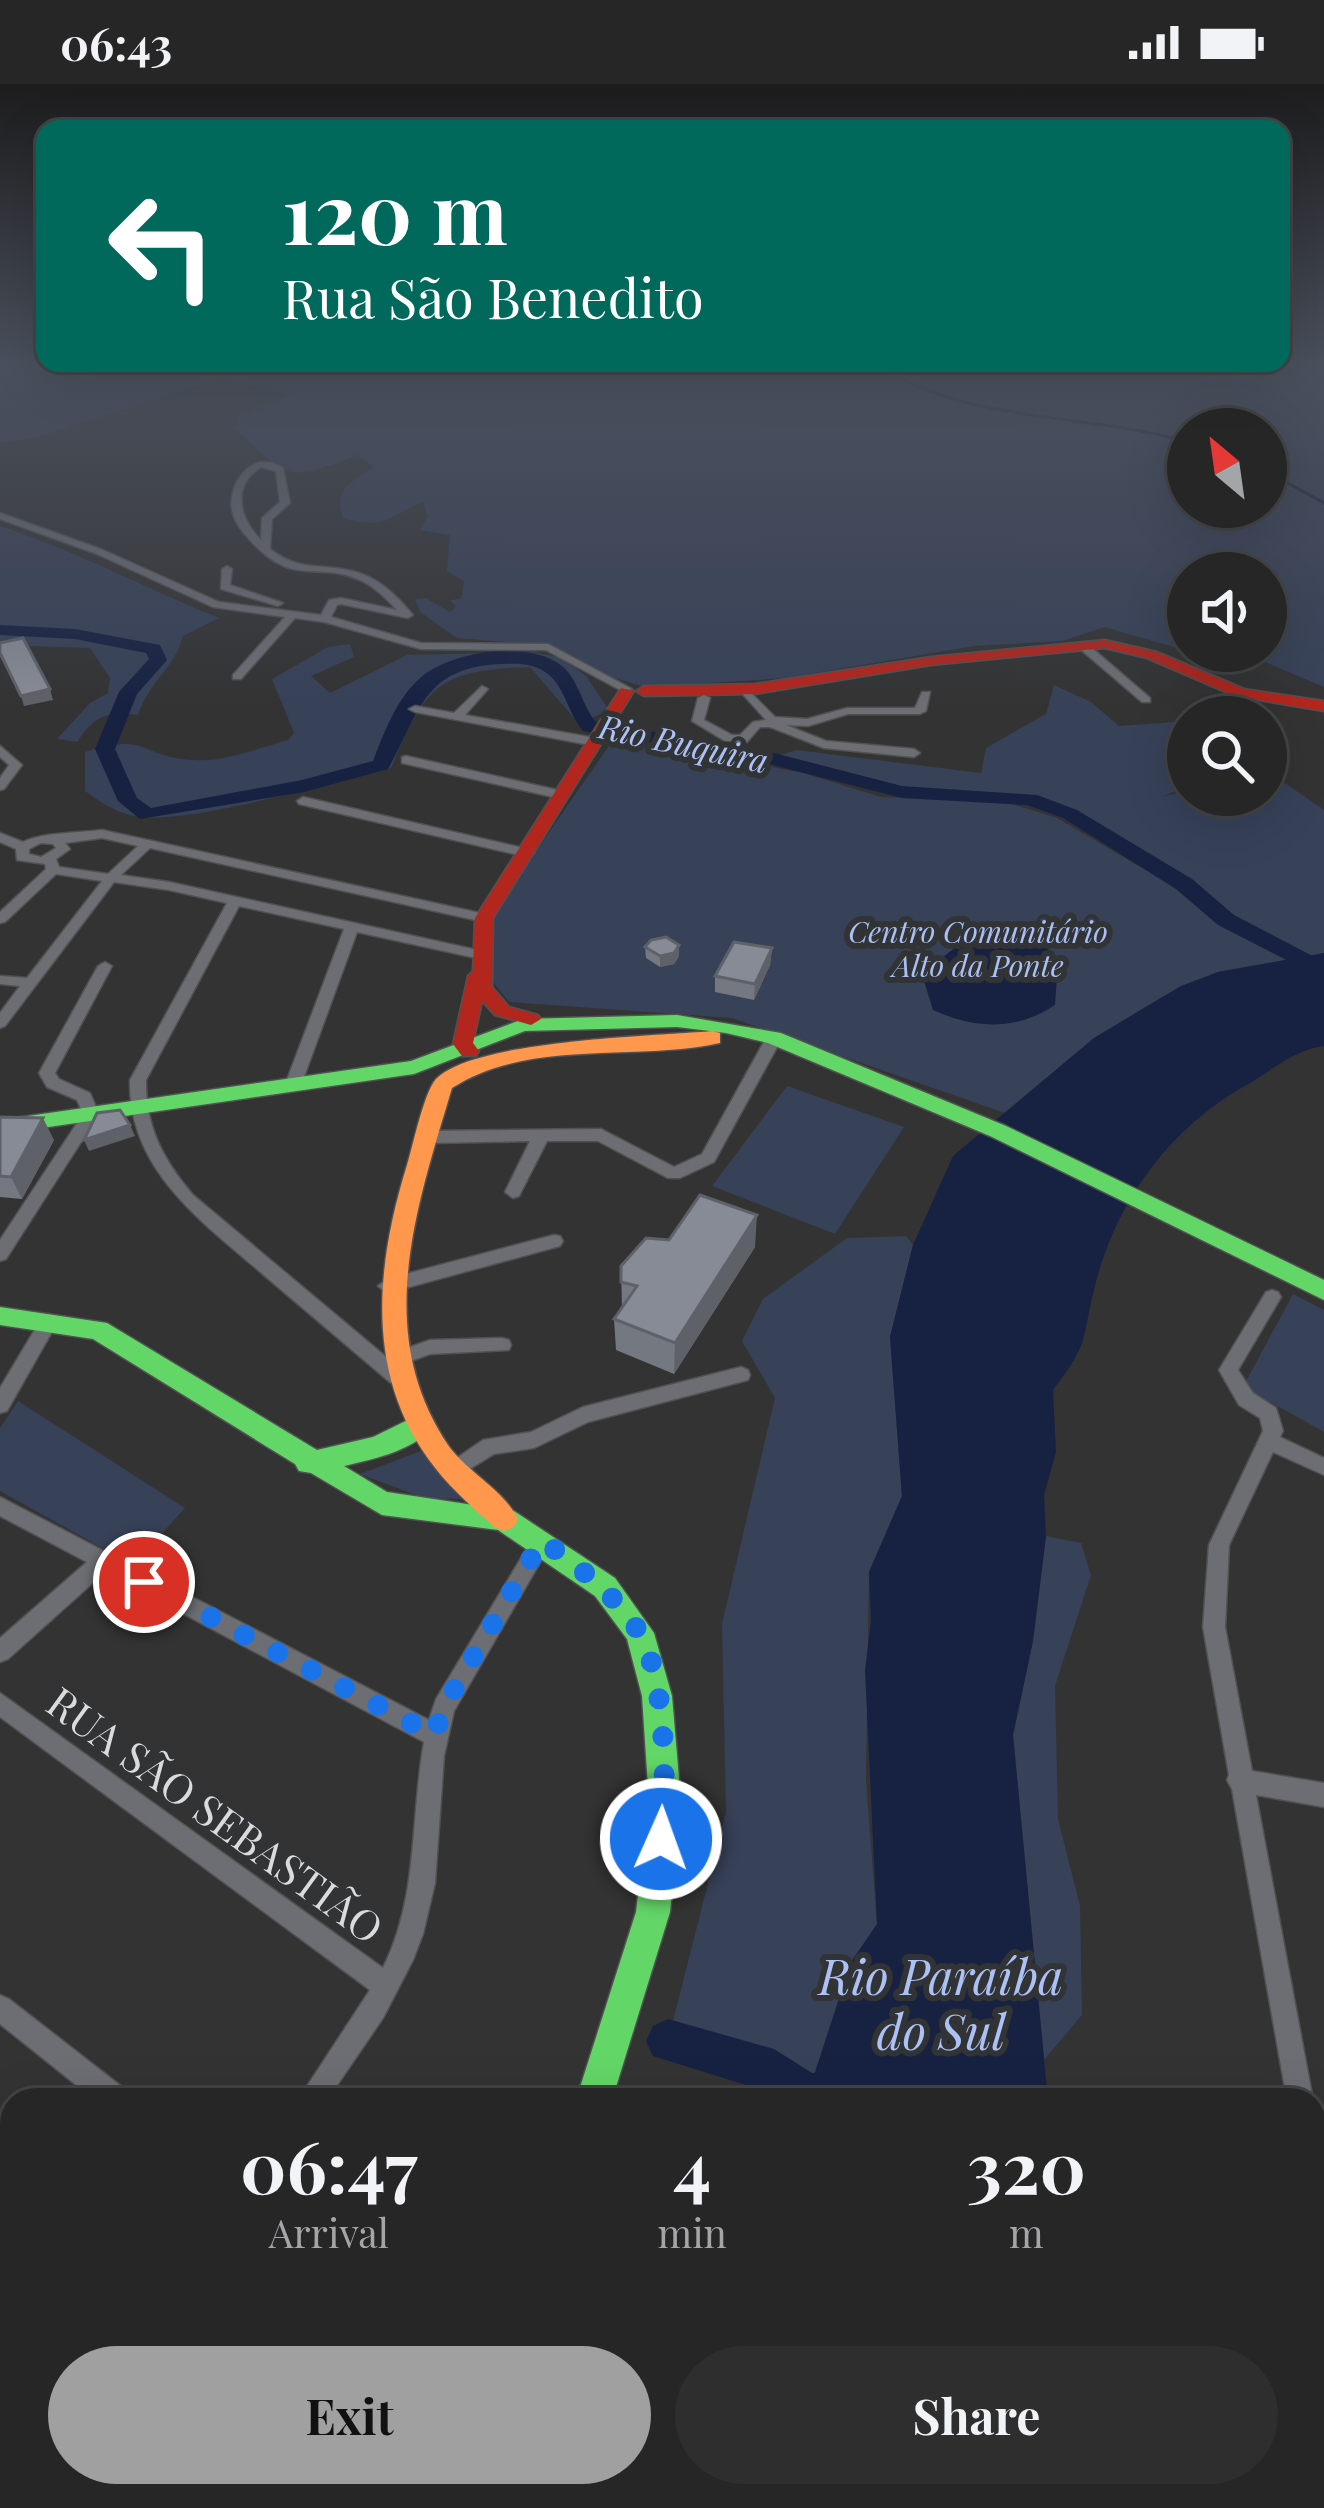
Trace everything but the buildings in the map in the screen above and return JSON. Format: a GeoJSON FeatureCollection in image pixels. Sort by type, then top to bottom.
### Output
{"type":"FeatureCollection","features":[{"type":"Feature","properties":{"kind":"main road"},"geometry":{"type":"LineString","coordinates":[[463,1044],[480,965],[484,918],[628,692],[692,694],[745,689],[1082,645],[1127,647],[1240,693],[1324,706]]}},
{"type":"Feature","properties":{"kind":"main road"},"geometry":{"type":"LineString","coordinates":[[480,965],[490,1001],[502,1011],[553,1023],[565,1042],[542,1055]]}},
{"type":"Feature","properties":{"kind":"main road"},"geometry":{"type":"LineString","coordinates":[[0,1127],[414,1066],[507,1028],[677,1022],[776,1040],[934,1104],[1324,1291]]}},
{"type":"Feature","properties":{"kind":"main road"},"geometry":{"type":"LineString","coordinates":[[598,2088],[652,1912],[665,1802],[657,1696],[640,1633],[604,1587],[542,1540],[504,1519],[455,1470],[422,1424],[395,1369],[387,1286],[443,1084],[455,1071],[491,1060],[685,1039],[776,1040]]}},
{"type":"Feature","properties":{"kind":"main road"},"geometry":{"type":"LineString","coordinates":[[463,1044],[491,1060]]}},
{"type":"Feature","properties":{"kind":"main road"},"geometry":{"type":"LineString","coordinates":[[414,1066],[435,1071],[443,1084]]}},
{"type":"Feature","properties":{"kind":"main road"},"geometry":{"type":"LineString","coordinates":[[0,1316],[98,1330],[382,1503],[504,1519]]}},
{"type":"Feature","properties":{"kind":"main road"},"geometry":{"type":"LineString","coordinates":[[308,1462],[378,1448],[422,1424]]}},
{"type":"Feature","properties":{"kind":"street"},"geometry":{"type":"LineString","coordinates":[[243,478],[235,504],[242,526],[265,550],[288,567],[363,574],[408,615],[341,601],[333,602],[320,618]]}},
{"type":"Feature","properties":{"kind":"street"},"geometry":{"type":"LineString","coordinates":[[265,550],[267,518],[285,503],[281,478]]}},
{"type":"Feature","properties":{"kind":"street"},"geometry":{"type":"LineString","coordinates":[[0,516],[100,551],[202,600],[320,618],[422,646],[548,646],[628,692]]}},
{"type":"Feature","properties":{"kind":"street"},"geometry":{"type":"LineString","coordinates":[[227,569],[225,587],[260,600],[307,604],[320,618]]}},
{"type":"Feature","properties":{"kind":"street"},"geometry":{"type":"LineString","coordinates":[[237,677],[292,614]]}},
{"type":"Feature","properties":{"kind":"street"},"geometry":{"type":"LineString","coordinates":[[1082,645],[1145,700]]}},
{"type":"Feature","properties":{"kind":"street"},"geometry":{"type":"LineString","coordinates":[[456,717],[482,688]]}},
{"type":"Feature","properties":{"kind":"street"},"geometry":{"type":"LineString","coordinates":[[745,689],[773,722],[824,744],[914,753]]}},
{"type":"Feature","properties":{"kind":"street"},"geometry":{"type":"LineString","coordinates":[[692,694],[698,722],[730,739],[743,739],[757,724],[808,723],[854,710],[918,712],[926,694]]}},
{"type":"Feature","properties":{"kind":"street"},"geometry":{"type":"LineString","coordinates":[[415,710],[597,739]]}},
{"type":"Feature","properties":{"kind":"street"},"geometry":{"type":"LineString","coordinates":[[0,750],[16,765],[0,786]]}},
{"type":"Feature","properties":{"kind":"street"},"geometry":{"type":"LineString","coordinates":[[406,760],[562,795]]}},
{"type":"Feature","properties":{"kind":"street"},"geometry":{"type":"LineString","coordinates":[[303,801],[526,853]]}},
{"type":"Feature","properties":{"kind":"street"},"geometry":{"type":"LineString","coordinates":[[17,853],[39,839],[102,834],[484,918]]}},
{"type":"Feature","properties":{"kind":"street"},"geometry":{"type":"LineString","coordinates":[[0,837],[30,861],[352,927],[480,965]]}},
{"type":"Feature","properties":{"kind":"street"},"geometry":{"type":"LineString","coordinates":[[0,919],[63,849],[57,840]]}},
{"type":"Feature","properties":{"kind":"street"},"geometry":{"type":"LineString","coordinates":[[0,1023],[111,878],[148,843]]}},
{"type":"Feature","properties":{"kind":"street"},"geometry":{"type":"LineString","coordinates":[[235,900],[138,1080],[136,1108],[158,1167],[187,1199],[395,1369],[430,1347],[502,1345]]}},
{"type":"Feature","properties":{"kind":"street"},"geometry":{"type":"LineString","coordinates":[[293,1085],[352,927]]}},
{"type":"Feature","properties":{"kind":"street"},"geometry":{"type":"LineString","coordinates":[[0,1254],[91,1114],[84,1097],[52,1083],[47,1073],[105,966]]}},
{"type":"Feature","properties":{"kind":"street"},"geometry":{"type":"LineString","coordinates":[[0,980],[32,983]]}},
{"type":"Feature","properties":{"kind":"street"},"geometry":{"type":"LineString","coordinates":[[429,1137],[601,1135],[622,1142],[664,1172],[694,1168],[708,1158],[776,1040]]}},
{"type":"Feature","properties":{"kind":"street"},"geometry":{"type":"LineString","coordinates":[[513,1192],[541,1136]]}},
{"type":"Feature","properties":{"kind":"street"},"geometry":{"type":"LineString","coordinates":[[387,1286],[554,1241]]}},
{"type":"Feature","properties":{"kind":"street"},"geometry":{"type":"LineString","coordinates":[[1272,1297],[1228,1370],[1234,1387],[1274,1422],[1270,1442],[1219,1545],[1214,1627],[1298,2088]]}},
{"type":"Feature","properties":{"kind":"street"},"geometry":{"type":"LineString","coordinates":[[0,1405],[49,1321]]}},
{"type":"Feature","properties":{"kind":"street"},"geometry":{"type":"LineString","coordinates":[[0,1364],[22,1367]]}},
{"type":"Feature","properties":{"kind":"street"},"geometry":{"type":"LineString","coordinates":[[455,1470],[490,1447],[534,1440],[583,1415],[741,1375]]}},
{"type":"Feature","properties":{"kind":"street"},"geometry":{"type":"LineString","coordinates":[[1270,1442],[1324,1466]]}},
{"type":"Feature","properties":{"kind":"street"},"geometry":{"type":"LineString","coordinates":[[0,1505],[434,1735]]}},
{"type":"Feature","properties":{"kind":"street"},"geometry":{"type":"LineString","coordinates":[[319,2088],[387,1987],[418,1911],[434,1735],[444,1707],[542,1540]]}},
{"type":"Feature","properties":{"kind":"street"},"geometry":{"type":"LineString","coordinates":[[0,1652],[103,1561]]}},
{"type":"Feature","properties":{"kind":"street","name":"RUA SÃO SEBASTIÃO"},"geometry":{"type":"LineString","coordinates":[[0,1704],[387,1987]]}},
{"type":"Feature","properties":{"kind":"street"},"geometry":{"type":"LineString","coordinates":[[1239,1780],[1324,1796]]}},
{"type":"Feature","properties":{"kind":"street"},"geometry":{"type":"LineString","coordinates":[[0,2008],[101,2088]]}},
{"type":"Feature","properties":{"kind":"green space"},"geometry":{"type":"Polygon","coordinates":[[[357,478],[1167,478],[1167,528],[1287,528],[1287,478],[1324,478],[1324,687],[1287,671],[1287,552],[1167,552],[1167,645],[1104,627],[1062,641],[974,646],[786,678],[645,687],[604,675],[568,653],[530,644],[457,638],[420,612],[415,599],[426,598],[450,612],[456,606],[450,600],[461,599],[464,581],[447,571],[450,535],[420,530],[428,516],[423,502],[379,522],[343,518],[342,493],[357,478]]]}},
{"type":"Feature","properties":{"kind":"green space"},"geometry":{"type":"Polygon","coordinates":[[[0,526],[219,618],[183,636],[138,715],[103,717],[77,742],[57,739],[90,703],[108,693],[110,678],[90,648],[0,645],[0,526]]]}},
{"type":"Feature","properties":{"kind":"green space"},"geometry":{"type":"Polygon","coordinates":[[[350,644],[354,657],[311,676],[330,693],[407,655],[533,652],[562,658],[586,676],[609,710],[579,724],[530,667],[498,669],[454,679],[438,688],[414,718],[391,768],[189,815],[134,816],[85,791],[85,752],[106,746],[133,745],[176,758],[206,760],[288,740],[294,733],[272,679],[328,647],[350,644]]]}},
{"type":"Feature","properties":{"kind":"green space"},"geometry":{"type":"Polygon","coordinates":[[[1054,685],[1091,702],[1119,726],[1167,723],[1167,795],[1162,797],[1167,796],[1167,816],[1287,816],[1287,784],[1324,810],[1324,953],[1298,958],[1226,920],[1184,884],[1070,814],[1030,799],[902,792],[770,758],[797,750],[981,773],[986,748],[1046,714],[1054,685]]]}},
{"type":"Feature","properties":{"kind":"green space","name":"Centro Comunitário Alto da Ponte"},"geometry":{"type":"Polygon","coordinates":[[[615,737],[803,773],[881,797],[1002,801],[1057,818],[1183,892],[1223,927],[1286,960],[1218,972],[1162,997],[1094,1038],[1005,1113],[732,1018],[509,1002],[486,973],[489,919],[615,737]]]}},
{"type":"Feature","properties":{"kind":"green space"},"geometry":{"type":"Polygon","coordinates":[[[787,1086],[904,1127],[835,1234],[712,1186],[787,1086]]]}},
{"type":"Feature","properties":{"kind":"green space"},"geometry":{"type":"Polygon","coordinates":[[[906,1236],[913,1245],[890,1337],[902,1496],[869,1572],[866,1780],[877,1925],[851,1962],[810,2088],[771,2088],[773,2070],[668,2041],[726,1812],[722,1624],[775,1398],[742,1341],[763,1299],[847,1238],[906,1236]]]}},
{"type":"Feature","properties":{"kind":"green space"},"geometry":{"type":"Polygon","coordinates":[[[1293,1294],[1324,1310],[1324,1432],[1243,1387],[1293,1294]]]}},
{"type":"Feature","properties":{"kind":"green space"},"geometry":{"type":"Polygon","coordinates":[[[18,1401],[185,1508],[133,1565],[0,1491],[0,1428],[18,1401]]]}},
{"type":"Feature","properties":{"kind":"green space"},"geometry":{"type":"Polygon","coordinates":[[[421,1451],[467,1499],[424,1498],[360,1474],[421,1451]]]}},
{"type":"Feature","properties":{"kind":"green space"},"geometry":{"type":"Polygon","coordinates":[[[1046,1536],[1081,1543],[1091,1575],[1055,1686],[1058,1819],[1080,1906],[1082,2015],[1044,2060],[1013,1735],[1033,1641],[1046,1536]]]}},
{"type":"Feature","properties":{"kind":"water"},"geometry":{"type":"Polygon","coordinates":[[[1012,936],[1048,948],[1057,977],[1055,1005],[1025,1019],[995,1024],[964,1021],[933,1010],[924,981],[942,958],[972,941],[1012,936]]]}},
{"type":"Feature","properties":{"kind":"water","name":"Rio Paraíba do Sul"},"geometry":{"type":"Polygon","coordinates":[[[1324,953],[1324,1046],[1291,1057],[1216,1105],[1168,1147],[1148,1172],[1115,1228],[1078,1352],[1053,1390],[1056,1452],[1044,1495],[1046,1536],[1033,1641],[1013,1735],[1047,2088],[810,2088],[851,1962],[877,1924],[865,1670],[871,1621],[869,1572],[902,1496],[890,1337],[913,1245],[953,1156],[1094,1038],[1181,986],[1218,972],[1324,953]]]}},
{"type":"Feature","properties":{"kind":"waterway"},"geometry":{"type":"LineString","coordinates":[[1287,483],[1324,503]]}},
{"type":"Feature","properties":{"kind":"waterway","name":"Rio Buquira"},"geometry":{"type":"LineString","coordinates":[[0,630],[75,634],[154,649],[158,660],[128,692],[105,749],[128,801],[147,815],[304,786],[381,765],[411,701],[437,675],[471,662],[529,659],[558,672],[590,727],[770,758],[902,792],[1030,799],[1070,814],[1184,884],[1226,920],[1324,972]]}},
{"type":"Feature","properties":{"kind":"waterway"},"geometry":{"type":"LineString","coordinates":[[668,2041],[774,2071],[795,2088]]}},
{"type":"Feature","properties":{"kind":"traffic: fast"},"geometry":{"type":"LineString","coordinates":[[0,1127],[414,1067],[523,1025],[677,1021],[726,1027],[774,1038],[998,1131],[1324,1291]]}},
{"type":"Feature","properties":{"kind":"traffic: fast"},"geometry":{"type":"LineString","coordinates":[[0,1316],[98,1330],[382,1503],[504,1519],[605,1587],[640,1633],[657,1696],[665,1802],[653,1912],[598,2088]]}},
{"type":"Feature","properties":{"kind":"traffic: fast"},"geometry":{"type":"LineString","coordinates":[[308,1463],[378,1447],[422,1424]]}},
{"type":"Feature","properties":{"kind":"traffic: slow"},"geometry":{"type":"LineString","coordinates":[[504,1519],[439,1453],[413,1407],[398,1362],[392,1316],[394,1271],[414,1179],[443,1084],[462,1072],[529,1055],[713,1038]]}},
{"type":"Feature","properties":{"kind":"traffic: jam"},"geometry":{"type":"LineString","coordinates":[[644,691],[755,689],[931,661],[1105,644],[1152,655],[1240,693],[1324,706]]}},
{"type":"Feature","properties":{"kind":"traffic: jam"},"geometry":{"type":"LineString","coordinates":[[531,1019],[502,1011],[482,988],[484,918],[626,691]]}},
{"type":"Feature","properties":{"kind":"traffic: jam"},"geometry":{"type":"LineString","coordinates":[[469,1051],[463,1044],[478,976]]}},
{"type":"Feature","properties":{"kind":"route"},"geometry":{"type":"LineString","coordinates":[[144,1582],[434,1735],[444,1707],[542,1540],[604,1587],[640,1633],[657,1696],[665,1802],[661,1839]]}}]}
